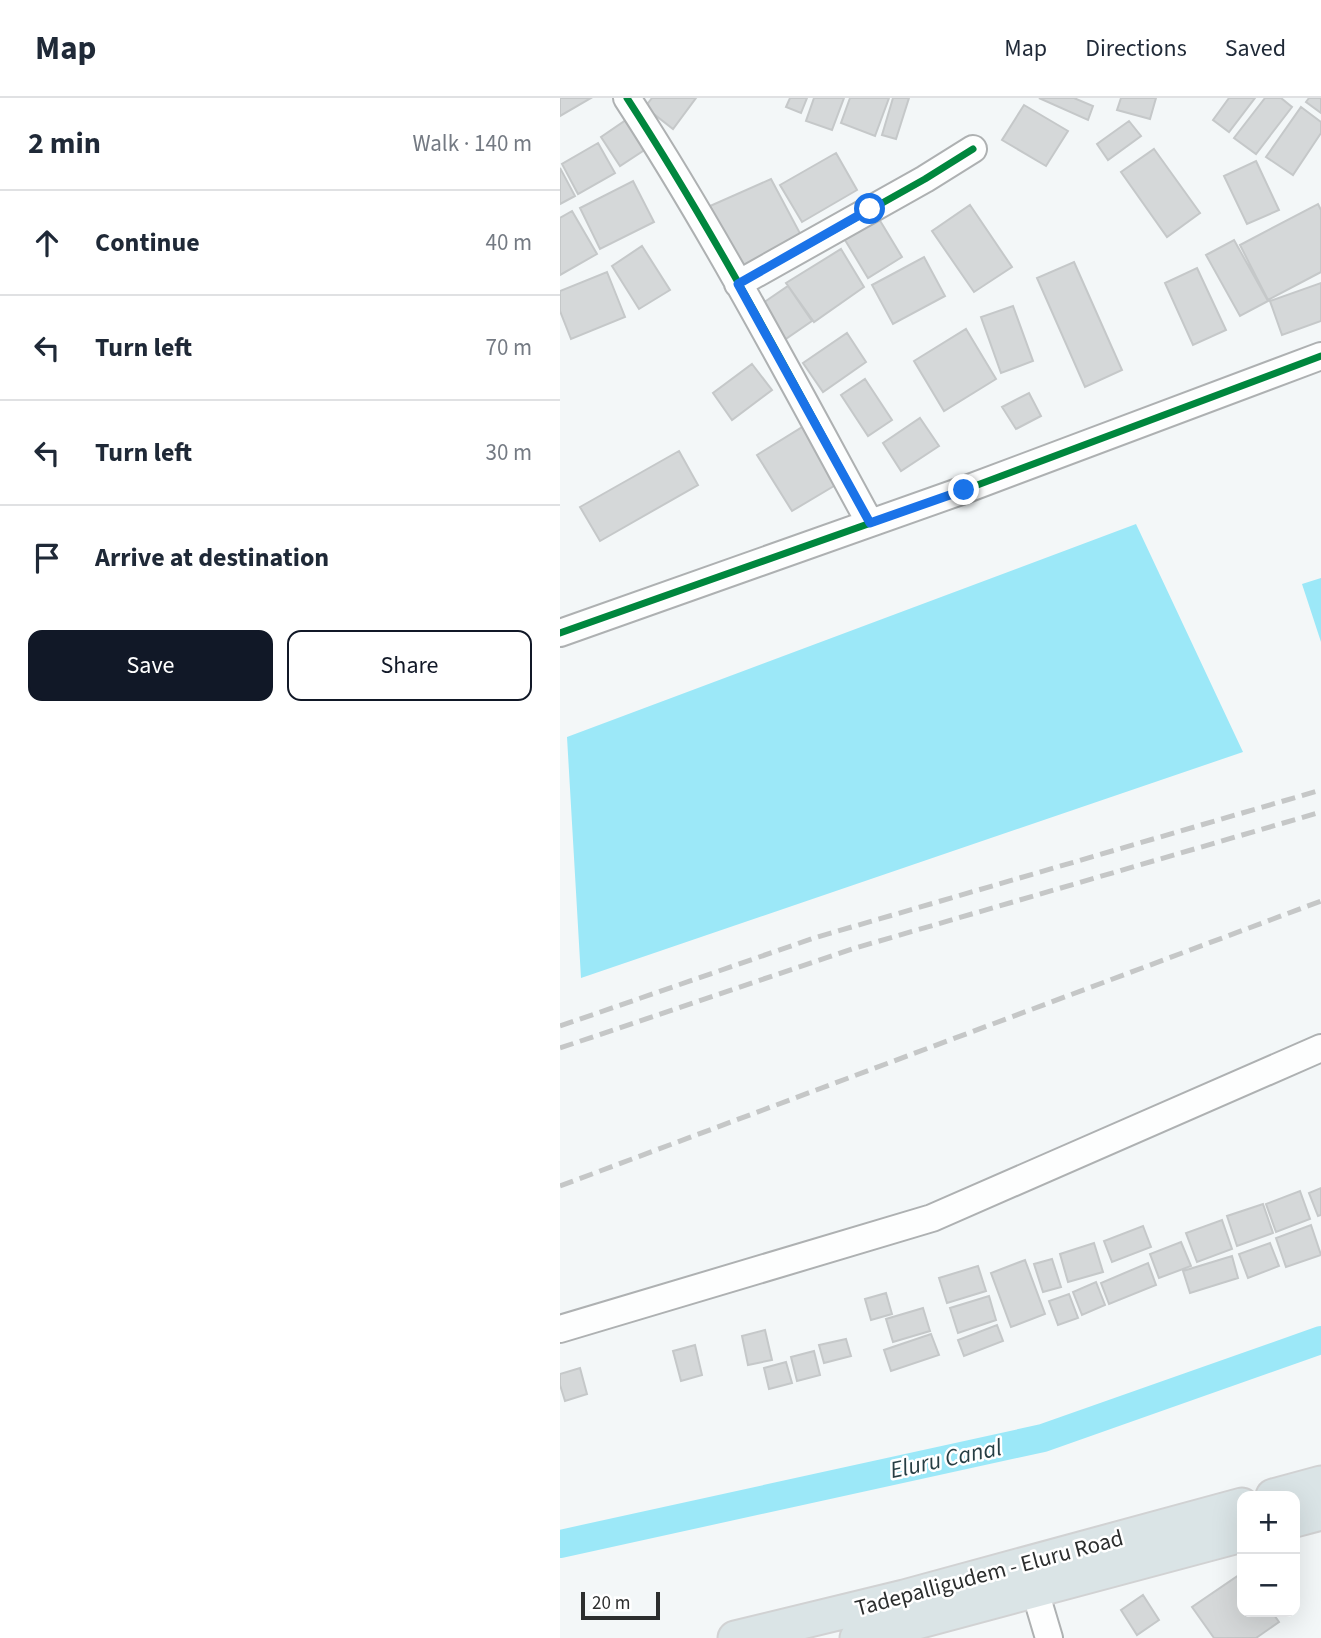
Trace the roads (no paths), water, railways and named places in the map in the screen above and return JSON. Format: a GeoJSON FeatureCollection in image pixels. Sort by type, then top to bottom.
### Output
{"type":"FeatureCollection","features":[{"type":"Feature","properties":{"kind":"main road"},"geometry":{"type":"LineString","coordinates":[[1291,1491],[1321,1483]]}},
{"type":"Feature","properties":{"kind":"main road","name":"Tadepalligudem - Eluru Road"},"geometry":{"type":"LineString","coordinates":[[857,1638],[1237,1507]]}},
{"type":"Feature","properties":{"kind":"main road"},"geometry":{"type":"LineString","coordinates":[[1300,1519],[1321,1513]]}},
{"type":"Feature","properties":{"kind":"main road","name":"Tadepalligudem - Eluru Road"},"geometry":{"type":"LineString","coordinates":[[736,1638],[904,1597],[1033,1576],[1237,1536]]}},
{"type":"Feature","properties":{"kind":"street"},"geometry":{"type":"LineString","coordinates":[[627,98],[666,159],[738,284],[870,523]]}},
{"type":"Feature","properties":{"kind":"street"},"geometry":{"type":"LineString","coordinates":[[738,284],[925,179],[973,149]]}},
{"type":"Feature","properties":{"kind":"street"},"geometry":{"type":"LineString","coordinates":[[560,633],[870,523],[1321,356]]}},
{"type":"Feature","properties":{"kind":"street"},"geometry":{"type":"LineString","coordinates":[[560,1329],[932,1218],[1321,1048]]}},
{"type":"Feature","properties":{"kind":"street"},"geometry":{"type":"LineString","coordinates":[[1033,1576],[1049,1638]]}},
{"type":"Feature","properties":{"kind":"water"},"geometry":{"type":"Polygon","coordinates":[[[1136,524],[1243,752],[581,978],[567,737],[1136,524]]]}},
{"type":"Feature","properties":{"kind":"water"},"geometry":{"type":"Polygon","coordinates":[[[1321,578],[1321,642],[1302,584],[1321,578]]]}},
{"type":"Feature","properties":{"kind":"waterway","name":"Eluru Canal"},"geometry":{"type":"LineString","coordinates":[[560,1544],[1043,1438],[1321,1340]]}},
{"type":"Feature","properties":{"kind":"railway"},"geometry":{"type":"LineString","coordinates":[[560,1026],[814,938],[1321,790]]}},
{"type":"Feature","properties":{"kind":"railway"},"geometry":{"type":"LineString","coordinates":[[560,1048],[852,949],[1321,812]]}},
{"type":"Feature","properties":{"kind":"railway"},"geometry":{"type":"LineString","coordinates":[[560,1186],[1321,901]]}}]}
